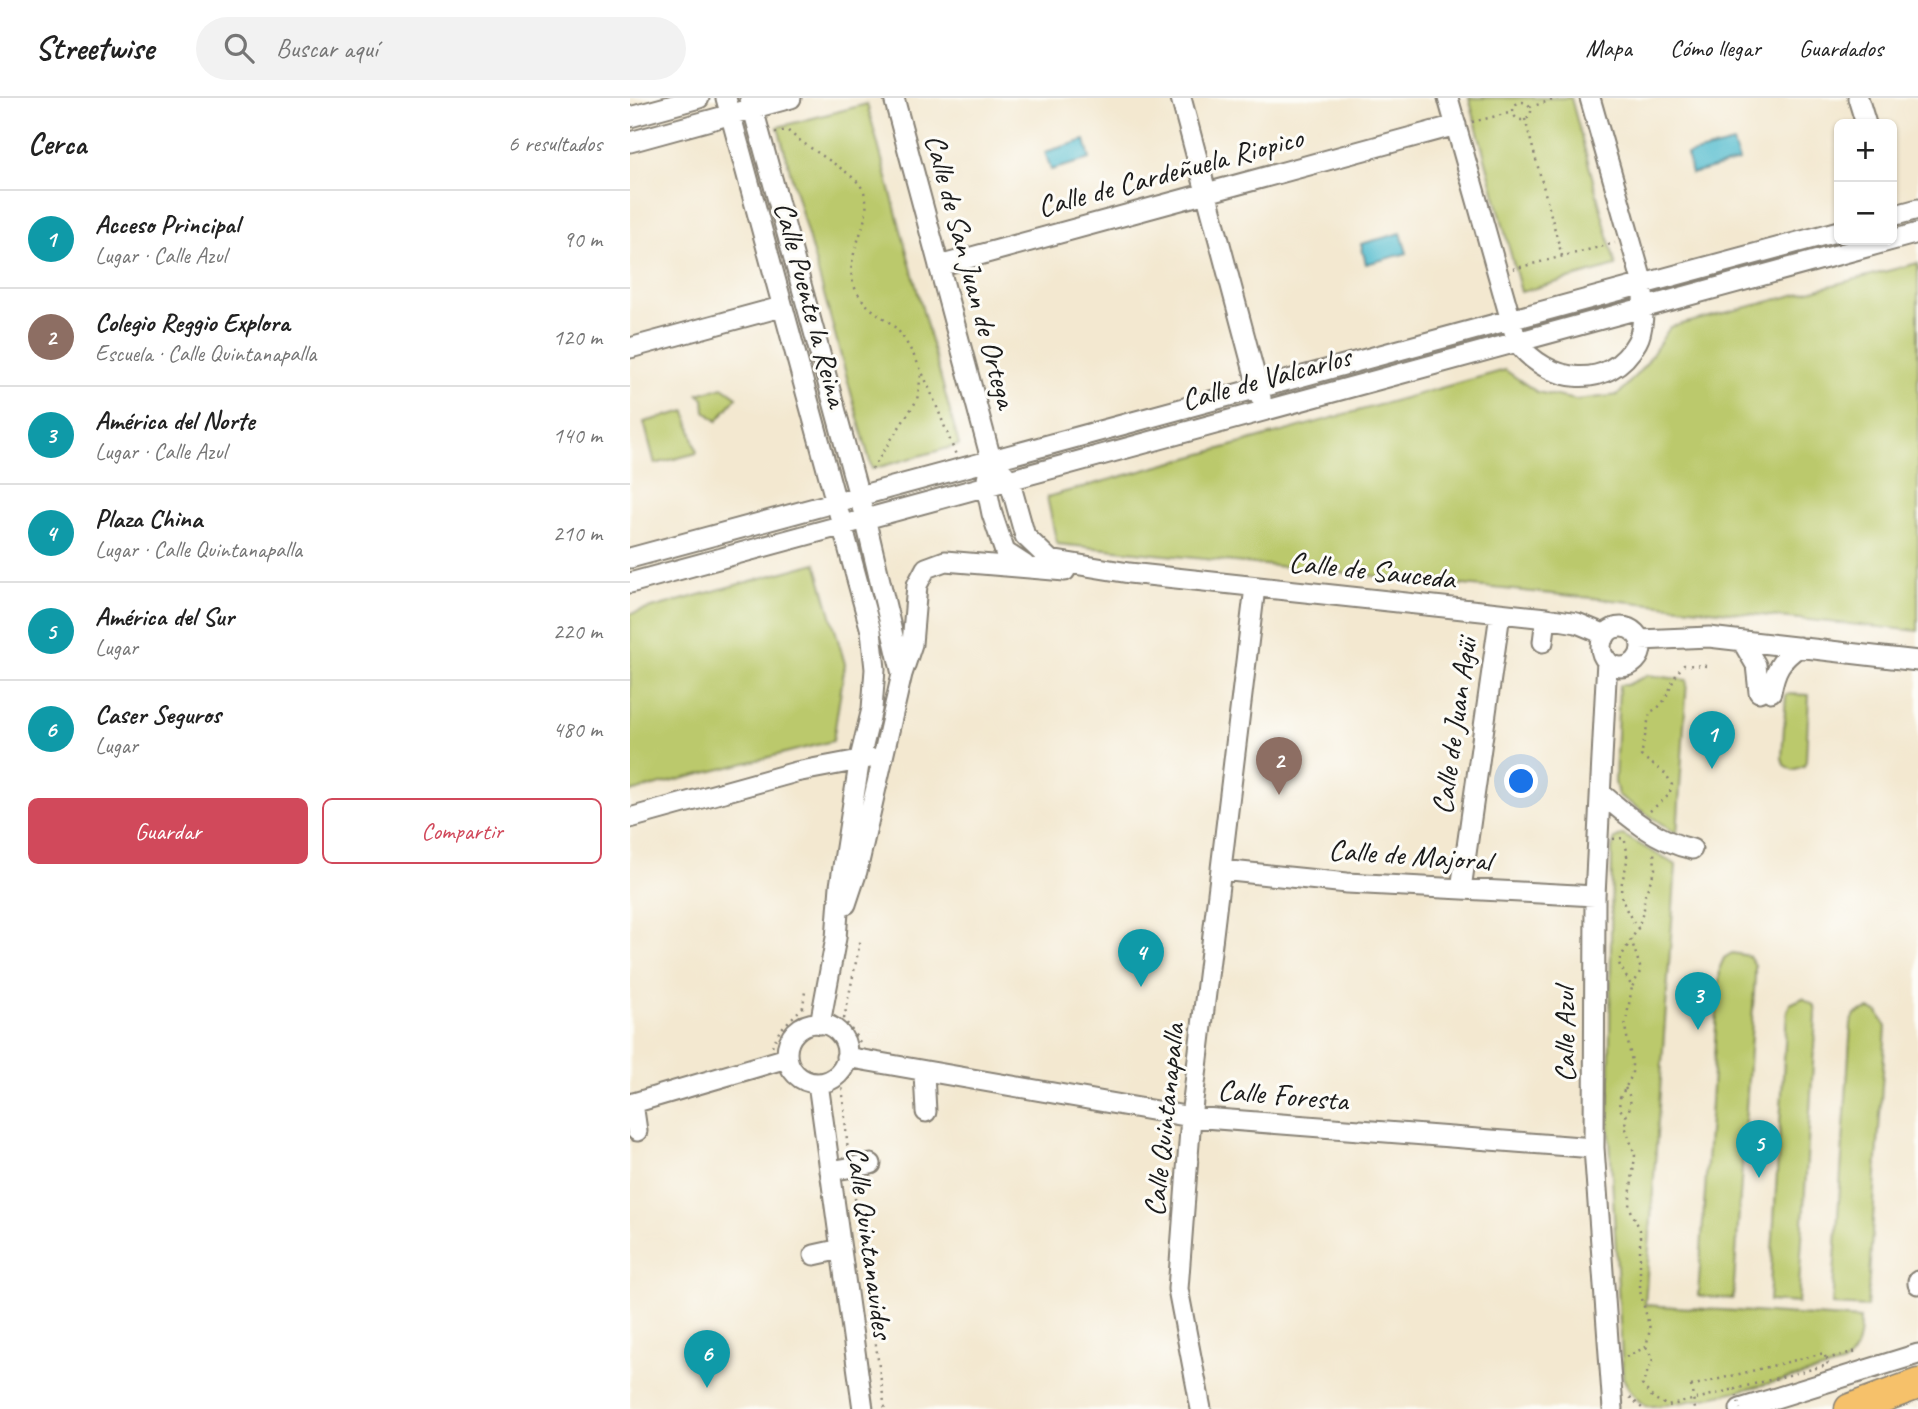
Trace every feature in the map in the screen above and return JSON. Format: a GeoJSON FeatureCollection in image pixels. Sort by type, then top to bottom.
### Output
{"type":"FeatureCollection","features":[{"type":"Feature","properties":{"kind":"highway"},"geometry":{"type":"LineString","coordinates":[[1850,1409],[1918,1384]]}},
{"type":"Feature","properties":{"kind":"street"},"geometry":{"type":"LineString","coordinates":[[630,117],[699,98]]}},
{"type":"Feature","properties":{"kind":"street"},"geometry":{"type":"LineString","coordinates":[[630,142],[728,106],[791,98]]}},
{"type":"Feature","properties":{"kind":"street","name":"Calle de San Juan de Ortega"},"geometry":{"type":"LineString","coordinates":[[894,98],[991,459],[986,485]]}},
{"type":"Feature","properties":{"kind":"street"},"geometry":{"type":"LineString","coordinates":[[1181,98],[1264,410]]}},
{"type":"Feature","properties":{"kind":"street"},"geometry":{"type":"LineString","coordinates":[[1448,98],[1517,342],[1528,357],[1549,371],[1581,379],[1617,366],[1638,341],[1643,308],[1643,284],[1590,98]]}},
{"type":"Feature","properties":{"kind":"street"},"geometry":{"type":"LineString","coordinates":[[1858,98],[1864,119]]}},
{"type":"Feature","properties":{"kind":"street","name":"Calle Puente la Reina"},"geometry":{"type":"LineString","coordinates":[[751,103],[856,495],[865,518]]}},
{"type":"Feature","properties":{"kind":"street","name":"Calle Puente la Reina"},"geometry":{"type":"LineString","coordinates":[[728,106],[842,525]]}},
{"type":"Feature","properties":{"kind":"street","name":"Calle de Cardeñuela Riopico"},"geometry":{"type":"LineString","coordinates":[[939,267],[1456,125]]}},
{"type":"Feature","properties":{"kind":"street","name":"Calle de Valcarlos"},"geometry":{"type":"LineString","coordinates":[[1897,222],[1918,209]]}},
{"type":"Feature","properties":{"kind":"street","name":"Calle de Valcarlos"},"geometry":{"type":"LineString","coordinates":[[1897,226],[1918,233]]}},
{"type":"Feature","properties":{"kind":"street","name":"Calle de Valcarlos"},"geometry":{"type":"LineString","coordinates":[[630,558],[1834,232]]}},
{"type":"Feature","properties":{"kind":"street","name":"Calle de Valcarlos"},"geometry":{"type":"LineString","coordinates":[[630,583],[1643,308],[1834,245]]}},
{"type":"Feature","properties":{"kind":"street"},"geometry":{"type":"LineString","coordinates":[[630,348],[781,307]]}},
{"type":"Feature","properties":{"kind":"street","name":"Calle de San Juan de Ortega"},"geometry":{"type":"LineString","coordinates":[[991,459],[1009,479]]}},
{"type":"Feature","properties":{"kind":"street","name":"Calle de Sauceda"},"geometry":{"type":"LineString","coordinates":[[1009,479],[1025,536],[1036,550],[1049,560],[1129,573],[1546,618],[1577,623],[1606,635]]}},
{"type":"Feature","properties":{"kind":"street"},"geometry":{"type":"LineString","coordinates":[[986,485],[1005,552],[1032,568]]}},
{"type":"Feature","properties":{"kind":"street"},"geometry":{"type":"LineString","coordinates":[[836,938],[857,871],[902,674],[865,518]]}},
{"type":"Feature","properties":{"kind":"street"},"geometry":{"type":"LineString","coordinates":[[820,1024],[836,938],[840,886],[860,758],[872,709],[876,669],[871,631],[842,525]]}},
{"type":"Feature","properties":{"kind":"street","name":"Calle de Sauceda"},"geometry":{"type":"LineString","coordinates":[[902,674],[912,644],[917,585],[926,568],[945,561],[1129,573]]}},
{"type":"Feature","properties":{"kind":"street","name":"Calle Quintanapalla"},"geometry":{"type":"LineString","coordinates":[[1200,1409],[1178,1289],[1191,1117],[1255,587]]}},
{"type":"Feature","properties":{"kind":"street","name":"Calle de Juan Agüi"},"geometry":{"type":"LineString","coordinates":[[1461,889],[1500,614]]}},
{"type":"Feature","properties":{"kind":"street"},"geometry":{"type":"LineString","coordinates":[[1543,642],[1546,618]]}},
{"type":"Feature","properties":{"kind":"street"},"geometry":{"type":"LineString","coordinates":[[1640,640],[1641,651],[1632,664],[1616,666],[1607,660],[1602,643],[1606,635],[1625,628],[1640,640],[1674,637],[1742,641],[1918,661]]}},
{"type":"Feature","properties":{"kind":"street"},"geometry":{"type":"LineString","coordinates":[[1742,641],[1756,665],[1765,692],[1782,659],[1799,647]]}},
{"type":"Feature","properties":{"kind":"street","name":"Calle Azul"},"geometry":{"type":"LineString","coordinates":[[1607,660],[1601,793],[1605,838],[1595,896],[1594,1148],[1613,1409]]}},
{"type":"Feature","properties":{"kind":"street"},"geometry":{"type":"LineString","coordinates":[[630,818],[796,772],[860,758],[882,757]]}},
{"type":"Feature","properties":{"kind":"street"},"geometry":{"type":"LineString","coordinates":[[1601,793],[1652,835]]}},
{"type":"Feature","properties":{"kind":"street"},"geometry":{"type":"LineString","coordinates":[[1605,838],[1611,828],[1626,826],[1692,853]]}},
{"type":"Feature","properties":{"kind":"street","name":"Calle de Majoral"},"geometry":{"type":"LineString","coordinates":[[1221,870],[1347,883],[1595,896]]}},
{"type":"Feature","properties":{"kind":"street"},"geometry":{"type":"LineString","coordinates":[[637,1130],[632,1103],[779,1054],[795,1033],[811,1024],[820,1024],[840,1035],[846,1057],[837,1076],[818,1083],[798,1076],[779,1054]]}},
{"type":"Feature","properties":{"kind":"street","name":"Calle Foresta"},"geometry":{"type":"LineString","coordinates":[[846,1057],[924,1073],[1191,1117],[1594,1148]]}},
{"type":"Feature","properties":{"kind":"street"},"geometry":{"type":"LineString","coordinates":[[924,1073],[926,1112]]}},
{"type":"Feature","properties":{"kind":"street","name":"Calle Quintanavides"},"geometry":{"type":"LineString","coordinates":[[818,1083],[863,1409]]}},
{"type":"Feature","properties":{"kind":"street"},"geometry":{"type":"LineString","coordinates":[[830,1171],[872,1164]]}},
{"type":"Feature","properties":{"kind":"street"},"geometry":{"type":"LineString","coordinates":[[814,1255],[841,1249]]}},
{"type":"Feature","properties":{"kind":"street"},"geometry":{"type":"LineString","coordinates":[[1740,1409],[1918,1354]]}},
{"type":"Feature","properties":{"kind":"path"},"geometry":{"type":"LineString","coordinates":[[1530,107],[1559,98]]}},
{"type":"Feature","properties":{"kind":"path"},"geometry":{"type":"LineString","coordinates":[[1525,119],[1517,118],[1513,112],[1515,105],[1520,100],[1530,107]]}},
{"type":"Feature","properties":{"kind":"path"},"geometry":{"type":"LineString","coordinates":[[1525,119],[1531,112],[1530,107]]}},
{"type":"Feature","properties":{"kind":"path"},"geometry":{"type":"LineString","coordinates":[[1456,125],[1513,112]]}},
{"type":"Feature","properties":{"kind":"path"},"geometry":{"type":"LineString","coordinates":[[1525,119],[1562,256]]}},
{"type":"Feature","properties":{"kind":"path"},"geometry":{"type":"LineString","coordinates":[[788,130],[804,146],[860,185],[866,200],[850,263],[854,285],[867,308],[900,332],[956,455]]}},
{"type":"Feature","properties":{"kind":"path"},"geometry":{"type":"LineString","coordinates":[[1496,274],[1630,239]]}},
{"type":"Feature","properties":{"kind":"path"},"geometry":{"type":"LineString","coordinates":[[872,469],[917,400],[921,375]]}},
{"type":"Feature","properties":{"kind":"path"},"geometry":{"type":"LineString","coordinates":[[1632,987],[1618,962],[1630,937],[1638,928],[1644,909],[1644,898],[1655,869],[1649,813],[1652,807],[1669,795],[1672,785],[1666,774],[1641,756],[1650,712],[1659,708],[1666,700],[1669,686],[1684,665],[1709,666]]}},
{"type":"Feature","properties":{"kind":"path"},"geometry":{"type":"LineString","coordinates":[[1605,838],[1624,838],[1629,852],[1620,882],[1621,902],[1638,928]]}},
{"type":"Feature","properties":{"kind":"path"},"geometry":{"type":"LineString","coordinates":[[1626,1116],[1619,1108],[1632,1075],[1625,1027],[1632,987],[1642,970],[1630,937]]}},
{"type":"Feature","properties":{"kind":"path"},"geometry":{"type":"LineString","coordinates":[[861,938],[844,1020],[853,1035],[869,1046]]}},
{"type":"Feature","properties":{"kind":"path"},"geometry":{"type":"LineString","coordinates":[[779,1054],[780,1030],[803,1007],[805,990]]}},
{"type":"Feature","properties":{"kind":"path"},"geometry":{"type":"LineString","coordinates":[[862,1076],[852,1074],[842,1084],[841,1099],[885,1409]]}},
{"type":"Feature","properties":{"kind":"path"},"geometry":{"type":"LineString","coordinates":[[1619,1358],[1635,1355],[1646,1346],[1650,1329],[1640,1291],[1640,1230],[1629,1206],[1634,1155],[1625,1126],[1631,1107],[1631,1096],[1625,1088]]}},
{"type":"Feature","properties":{"kind":"path"},"geometry":{"type":"LineString","coordinates":[[1646,1346],[1653,1359],[1642,1385],[1653,1398],[1668,1406],[1694,1399],[1828,1365],[1824,1353],[1691,1386],[1694,1399],[1695,1409]]}},
{"type":"Feature","properties":{"kind":"path"},"geometry":{"type":"LineString","coordinates":[[1826,1359],[1857,1351]]}},
{"type":"Feature","properties":{"kind":"path"},"geometry":{"type":"LineString","coordinates":[[1735,1389],[1740,1409]]}},
{"type":"Feature","properties":{"kind":"green space"},"geometry":{"type":"Polygon","coordinates":[[[1469,98],[1571,98],[1616,266],[1521,292],[1469,98]]]}},
{"type":"Feature","properties":{"kind":"green space"},"geometry":{"type":"Polygon","coordinates":[[[867,104],[959,445],[872,469],[778,127],[867,104]]]}},
{"type":"Feature","properties":{"kind":"green space"},"geometry":{"type":"Polygon","coordinates":[[[1918,263],[1918,631],[1057,544],[1047,497],[1505,370],[1537,392],[1576,400],[1618,395],[1646,364],[1670,327],[1918,263]]]}},
{"type":"Feature","properties":{"kind":"green space"},"geometry":{"type":"Polygon","coordinates":[[[723,387],[737,397],[717,421],[705,411],[704,399],[698,394],[723,387]]]}},
{"type":"Feature","properties":{"kind":"green space"},"geometry":{"type":"Polygon","coordinates":[[[686,411],[697,453],[655,464],[644,422],[686,411]]]}},
{"type":"Feature","properties":{"kind":"green space"},"geometry":{"type":"Polygon","coordinates":[[[816,563],[845,664],[833,741],[630,792],[630,614],[816,563]]]}},
{"type":"Feature","properties":{"kind":"green space"},"geometry":{"type":"Polygon","coordinates":[[[1648,675],[1687,680],[1677,834],[1618,795],[1615,782],[1619,685],[1627,685],[1648,675]]]}},
{"type":"Feature","properties":{"kind":"green space"},"geometry":{"type":"Polygon","coordinates":[[[1786,694],[1809,695],[1806,761],[1804,766],[1793,770],[1784,765],[1782,758],[1786,694]]]}},
{"type":"Feature","properties":{"kind":"green space"},"geometry":{"type":"Polygon","coordinates":[[[1623,835],[1676,865],[1645,1305],[1860,1319],[1858,1344],[1844,1364],[1742,1390],[1684,1402],[1646,1406],[1633,1394],[1623,1378],[1609,1123],[1612,849],[1615,839],[1623,835]]]}},
{"type":"Feature","properties":{"kind":"green space"},"geometry":{"type":"Polygon","coordinates":[[[1732,953],[1749,956],[1755,965],[1733,1299],[1698,1296],[1720,967],[1724,958],[1732,953]]]}},
{"type":"Feature","properties":{"kind":"green space"},"geometry":{"type":"Polygon","coordinates":[[[1803,998],[1815,1006],[1816,1016],[1798,1303],[1769,1301],[1787,1011],[1790,1004],[1803,998]]]}},
{"type":"Feature","properties":{"kind":"green space"},"geometry":{"type":"Polygon","coordinates":[[[1869,1009],[1878,1012],[1886,1027],[1867,1307],[1832,1305],[1851,1024],[1855,1014],[1869,1009]]]}},
{"type":"Feature","properties":{"kind":"water"},"geometry":{"type":"Polygon","coordinates":[[[1085,140],[1090,159],[1051,170],[1045,152],[1085,140]]]}},
{"type":"Feature","properties":{"kind":"water"},"geometry":{"type":"Polygon","coordinates":[[[1733,143],[1739,161],[1692,174],[1687,155],[1733,143]]]}},
{"type":"Feature","properties":{"kind":"water"},"geometry":{"type":"Polygon","coordinates":[[[1401,233],[1407,253],[1366,264],[1361,244],[1401,233]]]}},
{"type":"Feature","properties":{"kind":"place","name":"Acceso Principal"},"geometry":{"type":"Point","coordinates":[1712,769]}},
{"type":"Feature","properties":{"kind":"place","name":"Colegio Reggio Explora"},"geometry":{"type":"Point","coordinates":[1279,795]}},
{"type":"Feature","properties":{"kind":"place","name":"Plaza China"},"geometry":{"type":"Point","coordinates":[1141,987]}},
{"type":"Feature","properties":{"kind":"place","name":"América del Norte"},"geometry":{"type":"Point","coordinates":[1698,1030]}},
{"type":"Feature","properties":{"kind":"place","name":"América del Sur"},"geometry":{"type":"Point","coordinates":[1759,1178]}},
{"type":"Feature","properties":{"kind":"place","name":"Caser Seguros"},"geometry":{"type":"Point","coordinates":[707,1388]}}]}
